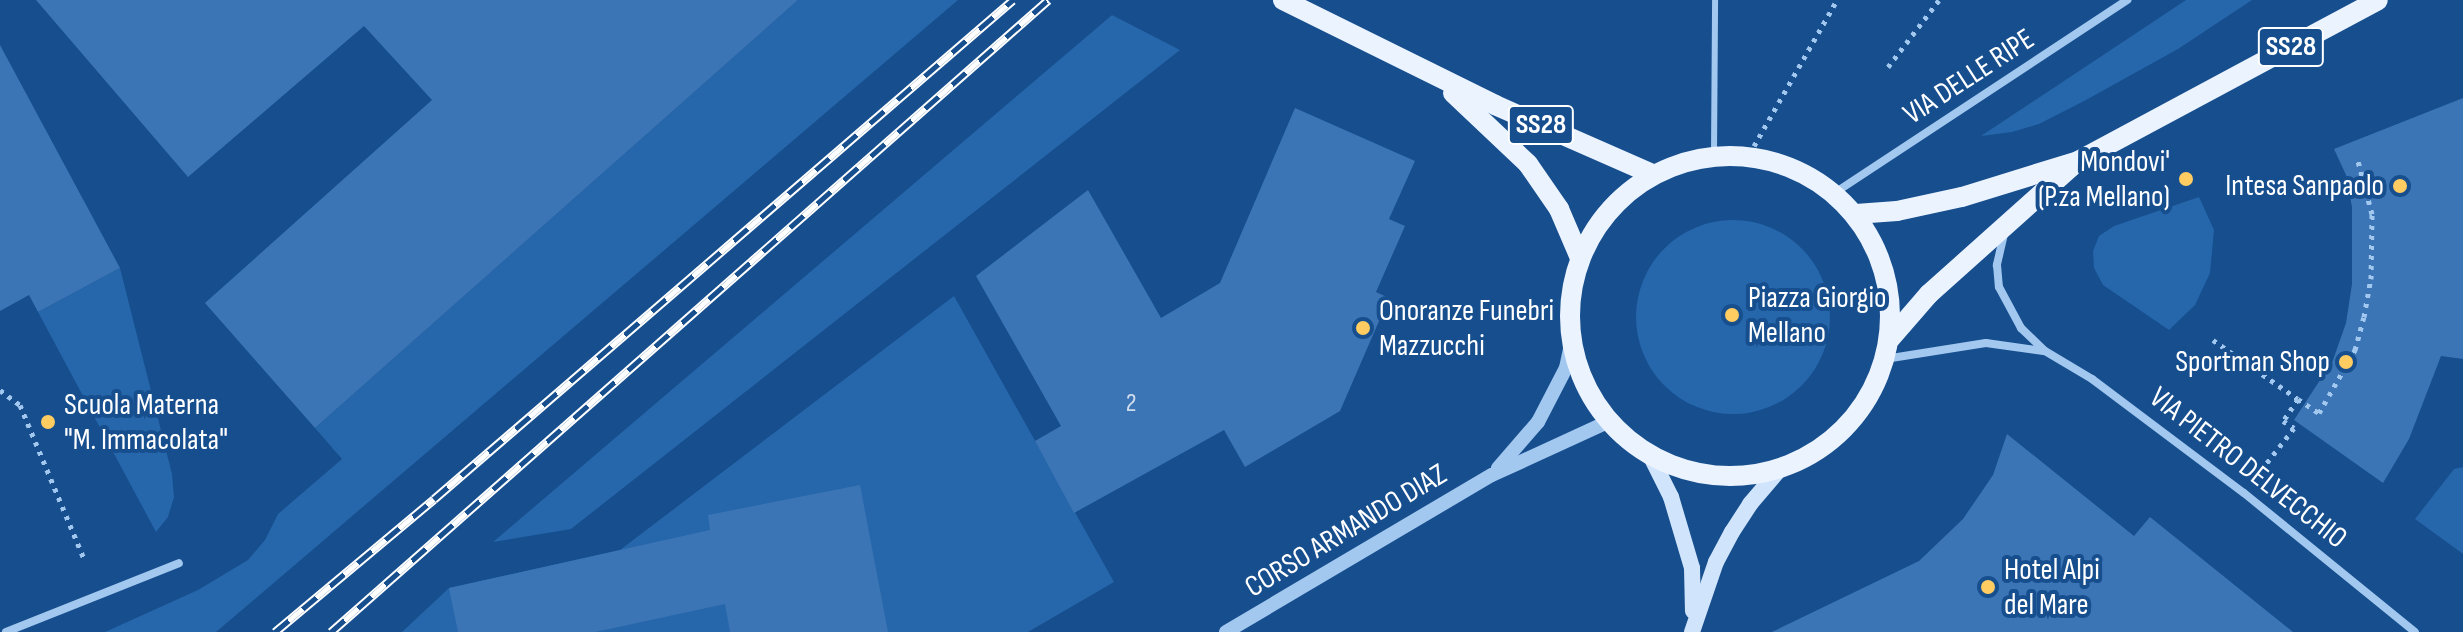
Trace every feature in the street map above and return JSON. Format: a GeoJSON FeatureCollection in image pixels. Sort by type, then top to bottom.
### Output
{"type":"FeatureCollection","features":[{"type":"Feature","properties":{"kind":"main road","name":"SS28"},"geometry":{"type":"LineString","coordinates":[[1283,0],[1432,75],[1652,174]]}},
{"type":"Feature","properties":{"kind":"main road","name":"SS28"},"geometry":{"type":"LineString","coordinates":[[1856,214],[1897,211],[1962,197],[2078,161],[2378,0]]}},
{"type":"Feature","properties":{"kind":"main road","name":"SS28"},"geometry":{"type":"LineString","coordinates":[[1432,75],[1489,124],[1528,164],[1559,209],[1580,258]]}},
{"type":"Feature","properties":{"kind":"main road"},"geometry":{"type":"LineString","coordinates":[[1714,155],[1747,158],[1778,161],[1836,192],[1856,214],[1879,252],[1890,295],[1888,349],[1872,392],[1851,423],[1818,451],[1779,470],[1735,477],[1692,473],[1651,457],[1608,422],[1585,386],[1571,344],[1571,284],[1580,258],[1608,210],[1652,174],[1714,155]]}},
{"type":"Feature","properties":{"kind":"main road","name":"SS28"},"geometry":{"type":"LineString","coordinates":[[1888,349],[1929,294],[2078,161]]}},
{"type":"Feature","properties":{"kind":"main road"},"geometry":{"type":"LineString","coordinates":[[1651,457],[1671,497],[1692,568],[1693,627]]}},
{"type":"Feature","properties":{"kind":"main road"},"geometry":{"type":"LineString","coordinates":[[1693,627],[1716,562],[1732,532],[1750,504],[1779,470]]}},
{"type":"Feature","properties":{"kind":"street","name":"VIA DELLE RIPE"},"geometry":{"type":"LineString","coordinates":[[1836,192],[2127,0]]}},
{"type":"Feature","properties":{"kind":"street","name":"VIA PIETRO DELVECCHIO"},"geometry":{"type":"LineString","coordinates":[[2009,222],[2001,242],[1999,287],[2021,328],[2045,351],[2092,379],[2244,493],[2415,632]]}},
{"type":"Feature","properties":{"kind":"street","name":"VIA PIETRO DELVECCHIO"},"geometry":{"type":"LineString","coordinates":[[1888,349],[1986,343],[2045,351]]}},
{"type":"Feature","properties":{"kind":"street","name":"CORSO ARMANDO DIAZ"},"geometry":{"type":"LineString","coordinates":[[1492,475],[1538,422],[1560,380],[1571,344]]}},
{"type":"Feature","properties":{"kind":"street","name":"CORSO ARMANDO DIAZ"},"geometry":{"type":"LineString","coordinates":[[1226,632],[1492,475],[1608,422]]}},
{"type":"Feature","properties":{"kind":"street"},"geometry":{"type":"LineString","coordinates":[[6,632],[179,563]]}},
{"type":"Feature","properties":{"kind":"lane"},"geometry":{"type":"LineString","coordinates":[[1714,155],[1715,0]]}},
{"type":"Feature","properties":{"kind":"path"},"geometry":{"type":"LineString","coordinates":[[1747,158],[1837,0]]}},
{"type":"Feature","properties":{"kind":"path"},"geometry":{"type":"LineString","coordinates":[[1888,67],[1939,0]]}},
{"type":"Feature","properties":{"kind":"path"},"geometry":{"type":"LineString","coordinates":[[2213,340],[2319,413],[2355,350],[2371,279],[2372,214],[2358,161]]}},
{"type":"Feature","properties":{"kind":"path"},"geometry":{"type":"LineString","coordinates":[[0,390],[20,405],[98,596]]}},
{"type":"Feature","properties":{"kind":"path"},"geometry":{"type":"LineString","coordinates":[[2291,432],[2294,428],[2283,421],[2298,399]]}},
{"type":"Feature","properties":{"kind":"shaded area"},"geometry":{"type":"Polygon","coordinates":[[[798,0],[958,0],[216,632],[105,632],[198,590],[248,560],[265,540],[278,514],[342,459],[315,428],[798,0]]]}},
{"type":"Feature","properties":{"kind":"shaded area"},"geometry":{"type":"Polygon","coordinates":[[[2186,0],[2252,0],[2178,49],[2039,124],[1981,136],[2186,0]]]}},
{"type":"Feature","properties":{"kind":"shaded area"},"geometry":{"type":"Polygon","coordinates":[[[1112,15],[1180,50],[571,529],[493,542],[1112,15]]]}},
{"type":"Feature","properties":{"kind":"shaded area"},"geometry":{"type":"Polygon","coordinates":[[[2199,197],[2214,230],[2210,273],[2195,305],[2169,330],[2103,285],[2094,268],[2093,251],[2099,236],[2114,226],[2199,197]]]}},
{"type":"Feature","properties":{"kind":"shaded area"},"geometry":{"type":"Polygon","coordinates":[[[1733,220],[1770,228],[1801,249],[1822,280],[1830,317],[1822,354],[1801,385],[1770,406],[1733,414],[1696,406],[1665,385],[1644,354],[1636,317],[1644,280],[1665,249],[1696,228],[1733,220]]]}},
{"type":"Feature","properties":{"kind":"shaded area"},"geometry":{"type":"Polygon","coordinates":[[[120,268],[172,474],[174,497],[168,517],[156,532],[38,312],[120,268]]]}},
{"type":"Feature","properties":{"kind":"shaded area"},"geometry":{"type":"Polygon","coordinates":[[[954,296],[1114,582],[1028,632],[402,632],[449,588],[620,550],[954,296]]]}},
{"type":"Feature","properties":{"kind":"shaded area"},"geometry":{"type":"Polygon","coordinates":[[[2463,467],[2463,554],[2415,519],[2454,469],[2463,467]]]}},
{"type":"Feature","properties":{"kind":"building"},"geometry":{"type":"Polygon","coordinates":[[[36,0],[798,0],[315,428],[205,303],[432,100],[364,26],[188,177],[36,0]]]}},
{"type":"Feature","properties":{"kind":"building"},"geometry":{"type":"Polygon","coordinates":[[[0,45],[120,268],[38,312],[29,295],[0,311],[0,45]]]}},
{"type":"Feature","properties":{"kind":"building"},"geometry":{"type":"Polygon","coordinates":[[[2463,98],[2463,359],[2441,356],[2409,439],[2383,483],[2294,420],[2333,360],[2346,323],[2352,284],[2352,207],[2346,175],[2334,149],[2463,98]]]}},
{"type":"Feature","properties":{"kind":"building"},"geometry":{"type":"Polygon","coordinates":[[[1295,108],[1415,161],[1389,219],[1405,226],[1376,292],[1389,298],[1340,411],[1245,467],[1224,430],[1074,513],[1035,441],[1061,426],[976,276],[1088,190],[1161,318],[1220,283],[1295,108]]]}},
{"type":"Feature","properties":{"kind":"building"},"geometry":{"type":"Polygon","coordinates":[[[2007,434],[2134,536],[2150,517],[2293,632],[1772,632],[1919,561],[1963,519],[1993,475],[2007,434]]]}},
{"type":"Feature","properties":{"kind":"building"},"geometry":{"type":"Polygon","coordinates":[[[860,485],[888,632],[730,632],[725,604],[595,632],[458,632],[449,588],[710,530],[708,515],[860,485]]]}},
{"type":"Feature","properties":{"kind":"railway"},"geometry":{"type":"LineString","coordinates":[[275,632],[434,499],[1013,0]]}},
{"type":"Feature","properties":{"kind":"railway"},"geometry":{"type":"LineString","coordinates":[[331,632],[1048,0]]}},
{"type":"Feature","properties":{"kind":"place","name":"Mondovi' (P.za Mellano)"},"geometry":{"type":"Point","coordinates":[2186,179]}},
{"type":"Feature","properties":{"kind":"place","name":"Intesa Sanpaolo"},"geometry":{"type":"Point","coordinates":[2400,186]}},
{"type":"Feature","properties":{"kind":"place","name":"Piazza Giorgio Mellano"},"geometry":{"type":"Point","coordinates":[1732,315]}},
{"type":"Feature","properties":{"kind":"place","name":"Onoranze Funebri Mazzucchi"},"geometry":{"type":"Point","coordinates":[1363,328]}},
{"type":"Feature","properties":{"kind":"place","name":"Sportman Shop"},"geometry":{"type":"Point","coordinates":[2346,362]}},
{"type":"Feature","properties":{"kind":"place","name":"Scuola Materna \"M. Immacolata\""},"geometry":{"type":"Point","coordinates":[48,422]}},
{"type":"Feature","properties":{"kind":"place","name":"Hotel Alpi del Mare"},"geometry":{"type":"Point","coordinates":[1988,587]}}]}
